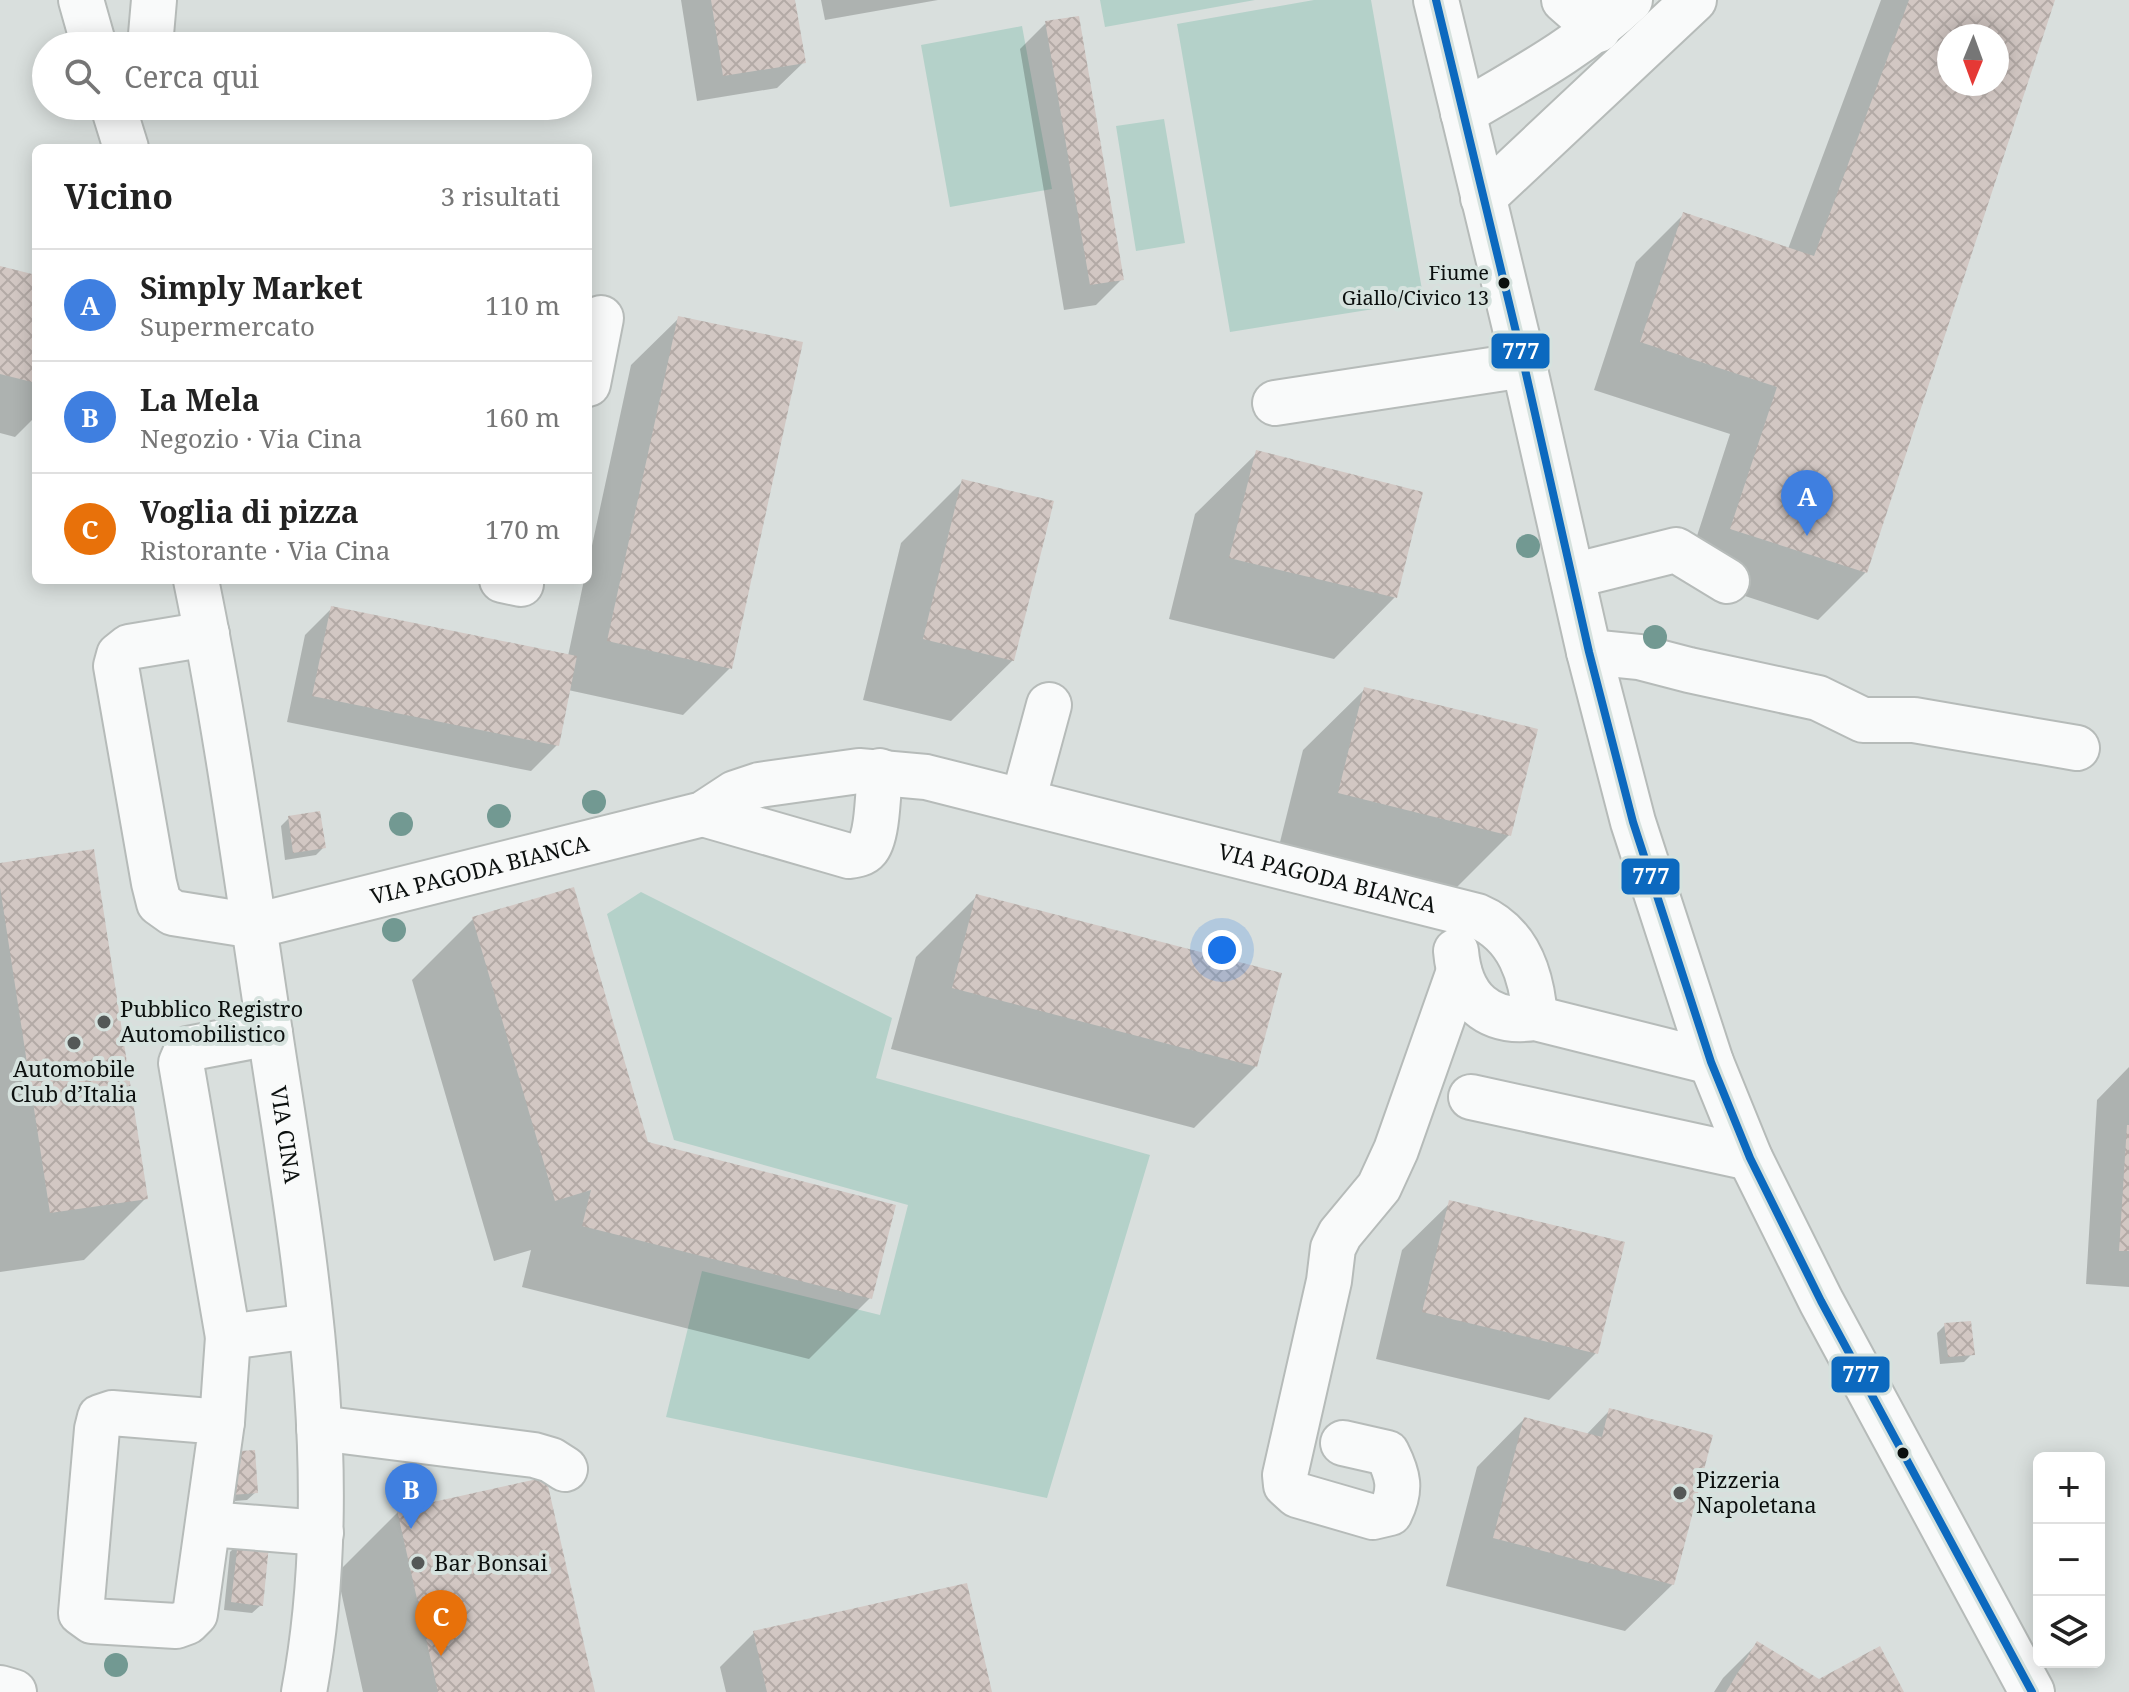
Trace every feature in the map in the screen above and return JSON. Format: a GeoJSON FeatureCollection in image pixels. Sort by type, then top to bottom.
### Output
{"type":"FeatureCollection","features":[{"type":"Feature","properties":{"kind":"street"},"geometry":{"type":"LineString","coordinates":[[81,0],[90,32]]}},
{"type":"Feature","properties":{"kind":"street"},"geometry":{"type":"LineString","coordinates":[[151,32],[154,0]]}},
{"type":"Feature","properties":{"kind":"street"},"geometry":{"type":"LineString","coordinates":[[1436,0],[1589,652],[1633,822],[1711,1062],[1750,1158],[1850,1356],[2032,1692]]}},
{"type":"Feature","properties":{"kind":"street"},"geometry":{"type":"LineString","coordinates":[[1564,0],[1598,30]]}},
{"type":"Feature","properties":{"kind":"street"},"geometry":{"type":"LineString","coordinates":[[1463,113],[1598,30],[1630,0]]}},
{"type":"Feature","properties":{"kind":"street"},"geometry":{"type":"LineString","coordinates":[[1483,198],[1694,0]]}},
{"type":"Feature","properties":{"kind":"street"},"geometry":{"type":"LineString","coordinates":[[117,120],[125,144]]}},
{"type":"Feature","properties":{"kind":"street"},"geometry":{"type":"LineString","coordinates":[[139,144],[142,120]]}},
{"type":"Feature","properties":{"kind":"street"},"geometry":{"type":"LineString","coordinates":[[592,364],[601,318]]}},
{"type":"Feature","properties":{"kind":"street"},"geometry":{"type":"LineString","coordinates":[[1275,403],[1524,365]]}},
{"type":"Feature","properties":{"kind":"street"},"geometry":{"type":"LineString","coordinates":[[1572,576],[1676,550],[1727,581]]}},
{"type":"Feature","properties":{"kind":"street","name":"VIA CINA"},"geometry":{"type":"LineString","coordinates":[[197,584],[255,926],[297,1199],[311,1326],[319,1428],[321,1533],[304,1692]]}},
{"type":"Feature","properties":{"kind":"street"},"geometry":{"type":"LineString","coordinates":[[207,634],[129,647],[119,655],[116,666],[159,903],[173,913],[255,926]]}},
{"type":"Feature","properties":{"kind":"street"},"geometry":{"type":"LineString","coordinates":[[1589,652],[1639,657],[1818,698],[1863,720],[1914,720],[2077,748]]}},
{"type":"Feature","properties":{"kind":"street"},"geometry":{"type":"LineString","coordinates":[[1023,801],[1049,705]]}},
{"type":"Feature","properties":{"kind":"street"},"geometry":{"type":"LineString","coordinates":[[703,814],[849,856],[858,855],[867,849],[873,838],[880,771]]}},
{"type":"Feature","properties":{"kind":"street","name":"VIA PAGODA BIANCA"},"geometry":{"type":"LineString","coordinates":[[255,926],[703,814],[735,793],[759,785],[838,773],[880,771],[926,777],[1461,911],[1490,922],[1509,938],[1522,960],[1535,1018]]}},
{"type":"Feature","properties":{"kind":"street"},"geometry":{"type":"LineString","coordinates":[[1461,911],[1456,939],[1459,971],[1475,1003],[1509,1019],[1535,1018],[1711,1062]]}},
{"type":"Feature","properties":{"kind":"street"},"geometry":{"type":"LineString","coordinates":[[1343,1443],[1387,1453],[1399,1480],[1397,1499],[1390,1513],[1373,1517],[1297,1495],[1286,1485],[1285,1475],[1329,1281],[1333,1248],[1340,1234],[1379,1187],[1385,1175],[1459,971]]}},
{"type":"Feature","properties":{"kind":"street"},"geometry":{"type":"LineString","coordinates":[[222,1422],[112,1413],[100,1417],[81,1613],[92,1621],[176,1626],[187,1622],[195,1614],[222,1422],[228,1337],[181,1063],[187,1049],[270,1033]]}},
{"type":"Feature","properties":{"kind":"street"},"geometry":{"type":"LineString","coordinates":[[1471,1097],[1750,1158]]}},
{"type":"Feature","properties":{"kind":"street"},"geometry":{"type":"LineString","coordinates":[[228,1337],[311,1326]]}},
{"type":"Feature","properties":{"kind":"street"},"geometry":{"type":"LineString","coordinates":[[319,1428],[534,1455],[551,1460],[565,1469]]}},
{"type":"Feature","properties":{"kind":"street"},"geometry":{"type":"LineString","coordinates":[[209,1524],[321,1533]]}},
{"type":"Feature","properties":{"kind":"street"},"geometry":{"type":"LineString","coordinates":[[0,1688],[14,1692]]}},
{"type":"Feature","properties":{"kind":"green space"},"geometry":{"type":"Polygon","coordinates":[[[1100,0],[1255,0],[1105,27],[1100,0]]]}},
{"type":"Feature","properties":{"kind":"green space"},"geometry":{"type":"Polygon","coordinates":[[[1314,0],[1371,0],[1424,301],[1230,332],[1177,24],[1314,0]]]}},
{"type":"Feature","properties":{"kind":"green space"},"geometry":{"type":"Polygon","coordinates":[[[1022,26],[1052,189],[950,207],[921,45],[1022,26]]]}},
{"type":"Feature","properties":{"kind":"green space"},"geometry":{"type":"Polygon","coordinates":[[[1164,119],[1185,243],[1136,251],[1116,126],[1164,119]]]}},
{"type":"Feature","properties":{"kind":"green space"},"geometry":{"type":"Polygon","coordinates":[[[641,892],[892,1018],[876,1078],[1150,1155],[1047,1498],[666,1417],[702,1271],[880,1315],[908,1205],[674,1140],[607,914],[641,892]]]}},
{"type":"Feature","properties":{"kind":"building"},"geometry":{"type":"Polygon","coordinates":[[[711,0],[795,0],[806,63],[723,76],[711,0]]]}},
{"type":"Feature","properties":{"kind":"building"},"geometry":{"type":"Polygon","coordinates":[[[1909,0],[2055,0],[1867,573],[1730,529],[1777,387],[1640,342],[1683,212],[1814,256],[1909,0]]]}},
{"type":"Feature","properties":{"kind":"building"},"geometry":{"type":"Polygon","coordinates":[[[1079,16],[1124,280],[1090,285],[1045,21],[1079,16]]]}},
{"type":"Feature","properties":{"kind":"building"},"geometry":{"type":"Polygon","coordinates":[[[0,266],[32,274],[32,382],[0,374],[0,266]]]}},
{"type":"Feature","properties":{"kind":"building"},"geometry":{"type":"Polygon","coordinates":[[[678,316],[803,342],[732,669],[607,641],[678,316]]]}},
{"type":"Feature","properties":{"kind":"building"},"geometry":{"type":"Polygon","coordinates":[[[1256,450],[1423,492],[1397,598],[1229,558],[1256,450]]]}},
{"type":"Feature","properties":{"kind":"building"},"geometry":{"type":"Polygon","coordinates":[[[962,479],[1054,501],[1014,661],[923,639],[962,479]]]}},
{"type":"Feature","properties":{"kind":"building"},"geometry":{"type":"Polygon","coordinates":[[[331,606],[577,656],[559,746],[312,696],[331,606]]]}},
{"type":"Feature","properties":{"kind":"building"},"geometry":{"type":"Polygon","coordinates":[[[1364,687],[1538,729],[1511,836],[1338,793],[1364,687]]]}},
{"type":"Feature","properties":{"kind":"building"},"geometry":{"type":"Polygon","coordinates":[[[320,811],[326,848],[293,853],[288,816],[320,811]]]}},
{"type":"Feature","properties":{"kind":"building","name":"Automobile Club d’Italia"},"geometry":{"type":"Polygon","coordinates":[[[94,849],[148,1199],[50,1213],[0,887],[0,863],[94,849]]]}},
{"type":"Feature","properties":{"kind":"building"},"geometry":{"type":"Polygon","coordinates":[[[574,887],[648,1142],[896,1205],[872,1299],[582,1226],[591,1190],[555,1201],[472,917],[574,887]]]}},
{"type":"Feature","properties":{"kind":"building"},"geometry":{"type":"Polygon","coordinates":[[[976,894],[1282,973],[1257,1067],[952,988],[976,894]]]}},
{"type":"Feature","properties":{"kind":"building"},"geometry":{"type":"Polygon","coordinates":[[[2127,1125],[2129,1251],[2119,1251],[2127,1125]]]}},
{"type":"Feature","properties":{"kind":"building"},"geometry":{"type":"Polygon","coordinates":[[[1449,1200],[1625,1242],[1598,1354],[1422,1312],[1449,1200]]]}},
{"type":"Feature","properties":{"kind":"building"},"geometry":{"type":"Polygon","coordinates":[[[1971,1321],[1975,1355],[1948,1357],[1944,1323],[1971,1321]]]}},
{"type":"Feature","properties":{"kind":"building"},"geometry":{"type":"Polygon","coordinates":[[[1609,1408],[1713,1435],[1674,1585],[1493,1538],[1524,1417],[1602,1437],[1609,1408]]]}},
{"type":"Feature","properties":{"kind":"building"},"geometry":{"type":"Polygon","coordinates":[[[255,1450],[258,1493],[230,1495],[227,1452],[255,1450]]]}},
{"type":"Feature","properties":{"kind":"building"},"geometry":{"type":"Polygon","coordinates":[[[546,1477],[595,1692],[438,1692],[397,1510],[546,1477]]]}},
{"type":"Feature","properties":{"kind":"building"},"geometry":{"type":"Polygon","coordinates":[[[238,1542],[269,1545],[263,1606],[231,1602],[238,1542]]]}},
{"type":"Feature","properties":{"kind":"building"},"geometry":{"type":"Polygon","coordinates":[[[967,1583],[992,1692],[767,1692],[753,1631],[967,1583]]]}},
{"type":"Feature","properties":{"kind":"building"},"geometry":{"type":"Polygon","coordinates":[[[1757,1641],[1819,1679],[1880,1646],[1904,1692],[1726,1692],[1757,1641]]]}},
{"type":"Feature","properties":{"kind":"transit line","name":"777"},"geometry":{"type":"LineString","coordinates":[[1436,0],[1589,652],[1633,822],[1711,1062],[1750,1158],[1821,1301],[2032,1692]]}},
{"type":"Feature","properties":{"kind":"place","name":"Fiume Giallo/Civico 13"},"geometry":{"type":"Point","coordinates":[1504,283]}},
{"type":"Feature","properties":{"kind":"place","name":"Simply Market"},"geometry":{"type":"Point","coordinates":[1807,536]}},
{"type":"Feature","properties":{"kind":"place","name":"Pubblico Registro Automobilistico"},"geometry":{"type":"Point","coordinates":[104,1022]}},
{"type":"Feature","properties":{"kind":"place","name":"Automobile Club d’Italia"},"geometry":{"type":"Point","coordinates":[74,1043]}},
{"type":"Feature","properties":{"kind":"place","name":"Pizzeria Napoletana"},"geometry":{"type":"Point","coordinates":[1680,1493]}},
{"type":"Feature","properties":{"kind":"place","name":"La Mela"},"geometry":{"type":"Point","coordinates":[411,1529]}},
{"type":"Feature","properties":{"kind":"place","name":"Bar Bonsai"},"geometry":{"type":"Point","coordinates":[418,1563]}},
{"type":"Feature","properties":{"kind":"place","name":"Voglia di pizza"},"geometry":{"type":"Point","coordinates":[441,1656]}}]}
